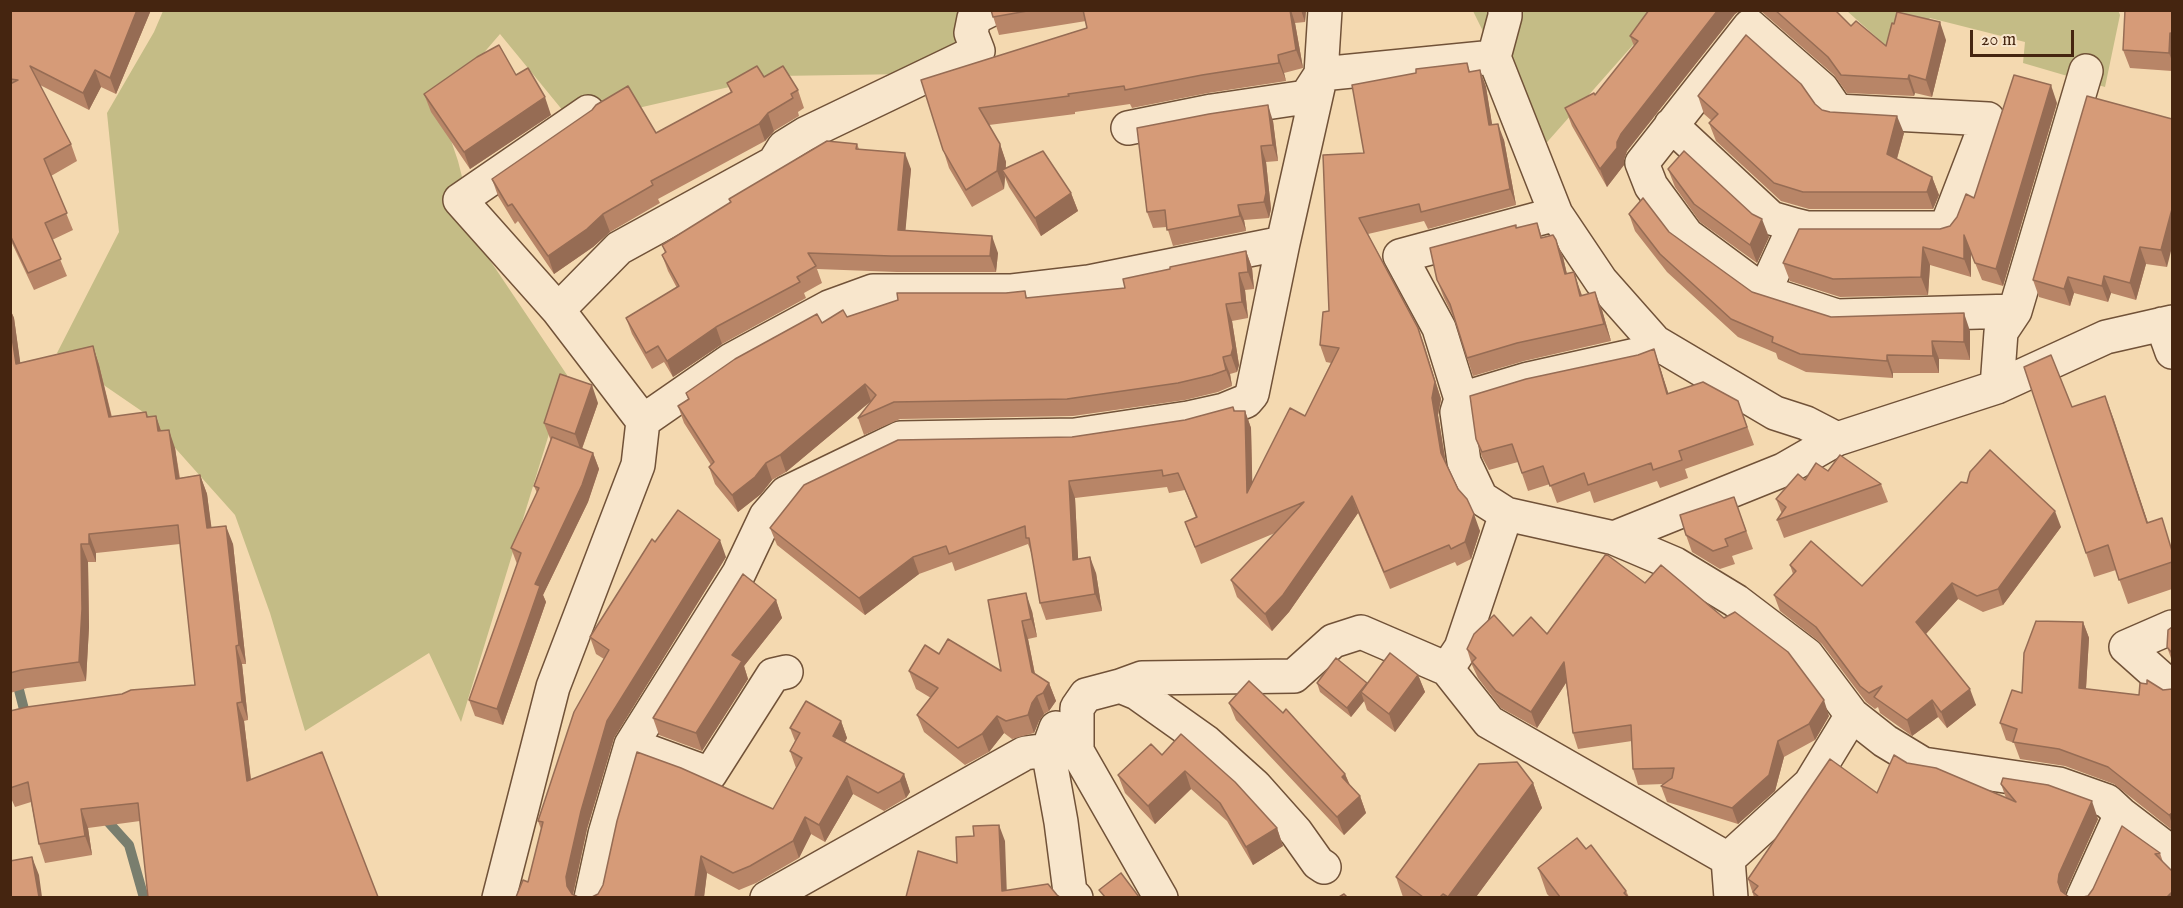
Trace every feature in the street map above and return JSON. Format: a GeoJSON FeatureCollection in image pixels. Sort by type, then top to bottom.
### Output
{"type":"FeatureCollection","features":[{"type":"Feature","properties":{"kind":"street"},"geometry":{"type":"LineString","coordinates":[[558,310],[619,248],[774,163],[784,147],[805,134],[978,51],[971,33],[974,18],[990,10]]}},
{"type":"Feature","properties":{"kind":"street"},"geometry":{"type":"LineString","coordinates":[[591,897],[605,834],[631,745],[740,573],[766,516],[786,493],[900,438],[1075,435],[1188,418],[1224,410],[1246,401],[1252,394],[1321,74],[1325,10]]}},
{"type":"Feature","properties":{"kind":"street"},"geometry":{"type":"LineString","coordinates":[[1505,10],[1506,16],[1494,57],[1556,214],[1601,281],[1655,342],[1775,413],[1806,423],[1837,439]]}},
{"type":"Feature","properties":{"kind":"street"},"geometry":{"type":"LineString","coordinates":[[1671,125],[1771,218],[1807,228],[1946,228],[1988,119],[1837,111],[1822,89],[1750,26],[1671,125],[1642,163],[1651,186],[1687,235],[1764,292],[1837,316],[2015,311]]}},
{"type":"Feature","properties":{"kind":"street"},"geometry":{"type":"LineString","coordinates":[[1321,74],[1494,57]]}},
{"type":"Feature","properties":{"kind":"street"},"geometry":{"type":"LineString","coordinates":[[1997,387],[2001,332],[2015,311],[2086,71]]}},
{"type":"Feature","properties":{"kind":"street"},"geometry":{"type":"LineString","coordinates":[[1128,128],[1212,111],[1306,97],[1321,74]]}},
{"type":"Feature","properties":{"kind":"street"},"geometry":{"type":"LineString","coordinates":[[499,897],[553,687],[638,465],[643,421],[558,310],[460,200],[588,112]]}},
{"type":"Feature","properties":{"kind":"street"},"geometry":{"type":"LineString","coordinates":[[1556,214],[1400,256],[1440,328],[1461,399],[1457,412],[1464,462],[1481,498],[1506,514],[1614,538],[1675,564],[1736,601],[1807,655],[1852,715],[1885,741],[1923,764],[2059,783],[2107,801],[2172,854]]}},
{"type":"Feature","properties":{"kind":"street"},"geometry":{"type":"LineString","coordinates":[[1764,292],[1795,225]]}},
{"type":"Feature","properties":{"kind":"street"},"geometry":{"type":"LineString","coordinates":[[643,421],[731,360],[829,306],[873,291],[1012,291],[1078,283],[1283,243]]}},
{"type":"Feature","properties":{"kind":"street"},"geometry":{"type":"LineString","coordinates":[[1614,538],[1783,470],[1837,439],[1997,387],[2106,337],[2169,333]]}},
{"type":"Feature","properties":{"kind":"street"},"geometry":{"type":"LineString","coordinates":[[1461,399],[1528,379],[1640,354],[1655,342]]}},
{"type":"Feature","properties":{"kind":"street"},"geometry":{"type":"LineString","coordinates":[[1447,669],[1461,648],[1506,514]]}},
{"type":"Feature","properties":{"kind":"street"},"geometry":{"type":"LineString","coordinates":[[2172,627],[2126,647],[2172,688]]}},
{"type":"Feature","properties":{"kind":"street"},"geometry":{"type":"LineString","coordinates":[[1076,897],[1070,892],[1061,822],[1048,750],[1057,724],[1077,708],[1086,695],[1142,678],[1294,676],[1333,641],[1361,632],[1447,669],[1489,722],[1728,859]]}},
{"type":"Feature","properties":{"kind":"street"},"geometry":{"type":"LineString","coordinates":[[631,745],[710,774],[774,675],[786,672]]}},
{"type":"Feature","properties":{"kind":"street"},"geometry":{"type":"LineString","coordinates":[[1120,686],[1137,693],[1206,742],[1255,786],[1296,832],[1318,863],[1324,867]]}},
{"type":"Feature","properties":{"kind":"street"},"geometry":{"type":"LineString","coordinates":[[1077,708],[1077,751],[1161,897]]}},
{"type":"Feature","properties":{"kind":"street"},"geometry":{"type":"LineString","coordinates":[[1728,859],[1810,784],[1852,715]]}},
{"type":"Feature","properties":{"kind":"street"},"geometry":{"type":"LineString","coordinates":[[767,897],[1025,753],[1048,750]]}},
{"type":"Feature","properties":{"kind":"street"},"geometry":{"type":"LineString","coordinates":[[2084,897],[2121,814]]}},
{"type":"Feature","properties":{"kind":"street"},"geometry":{"type":"LineString","coordinates":[[1728,859],[1731,897]]}},
{"type":"Feature","properties":{"kind":"shaded area"},"geometry":{"type":"Polygon","coordinates":[[[960,10],[973,42],[909,74],[777,76],[573,123],[500,34],[439,105],[458,161],[479,244],[567,375],[461,722],[429,653],[305,731],[270,613],[235,515],[143,412],[57,353],[119,232],[107,113],[154,32],[163,11],[960,10]]]}},
{"type":"Feature","properties":{"kind":"shaded area"},"geometry":{"type":"Polygon","coordinates":[[[2118,10],[2120,15],[2105,87],[2023,63],[2025,42],[1930,18],[1893,52],[1847,11],[2118,10]]]}},
{"type":"Feature","properties":{"kind":"shaded area"},"geometry":{"type":"Polygon","coordinates":[[[1473,11],[1663,11],[1541,149],[1473,11]]]}},
{"type":"Feature","properties":{"kind":"building"},"geometry":{"type":"Polygon","coordinates":[[[10,10],[137,10],[110,78],[95,70],[83,93],[30,66],[71,144],[44,159],[67,213],[45,223],[61,259],[28,273],[10,235],[10,84],[18,80],[10,79],[10,10]]]}},
{"type":"Feature","properties":{"kind":"building"},"geometry":{"type":"Polygon","coordinates":[[[991,10],[1033,10],[993,17],[991,10]]]}},
{"type":"Feature","properties":{"kind":"building"},"geometry":{"type":"Polygon","coordinates":[[[1083,10],[1290,10],[1296,50],[1278,55],[1279,63],[1125,90],[1124,86],[979,108],[1000,144],[997,171],[966,190],[943,150],[921,80],[1087,28],[1083,10]]]}},
{"type":"Feature","properties":{"kind":"building"},"geometry":{"type":"Polygon","coordinates":[[[1649,10],[1718,10],[1621,134],[1617,148],[1600,169],[1565,108],[1594,93],[1595,95],[1638,41],[1630,36],[1649,10]]]}},
{"type":"Feature","properties":{"kind":"building"},"geometry":{"type":"Polygon","coordinates":[[[1775,10],[1835,10],[1851,26],[1856,21],[1886,46],[1897,12],[1940,22],[1926,80],[1909,75],[1908,79],[1841,75],[1828,57],[1775,10]]]}},
{"type":"Feature","properties":{"kind":"building"},"geometry":{"type":"Polygon","coordinates":[[[2125,10],[2172,10],[2169,53],[2123,50],[2125,10]]]}},
{"type":"Feature","properties":{"kind":"building"},"geometry":{"type":"Polygon","coordinates":[[[1746,35],[1801,84],[1822,110],[1897,116],[1887,154],[1932,177],[1927,192],[1803,192],[1774,183],[1709,123],[1718,114],[1698,96],[1746,35]]]}},
{"type":"Feature","properties":{"kind":"building"},"geometry":{"type":"Polygon","coordinates":[[[499,45],[516,75],[528,68],[545,97],[464,152],[424,94],[477,57],[499,45]]]}},
{"type":"Feature","properties":{"kind":"building"},"geometry":{"type":"Polygon","coordinates":[[[1467,63],[1469,72],[1480,70],[1489,125],[1498,124],[1510,189],[1421,212],[1419,204],[1359,218],[1418,328],[1435,382],[1432,398],[1441,453],[1458,489],[1467,499],[1474,514],[1465,542],[1451,549],[1449,545],[1384,572],[1352,496],[1283,595],[1265,614],[1231,580],[1304,502],[1195,547],[1185,522],[1197,517],[1178,473],[1163,476],[1162,470],[1069,481],[1073,560],[1090,557],[1095,594],[1040,603],[1025,526],[949,554],[946,546],[913,557],[859,598],[770,528],[804,485],[898,440],[1072,437],[1185,420],[1233,407],[1234,411],[1245,411],[1247,493],[1290,408],[1305,416],[1339,348],[1320,345],[1323,312],[1329,311],[1323,155],[1364,153],[1352,85],[1416,73],[1416,69],[1467,63]]]}},
{"type":"Feature","properties":{"kind":"building"},"geometry":{"type":"Polygon","coordinates":[[[757,66],[764,77],[783,66],[798,90],[791,94],[793,98],[768,113],[759,124],[651,181],[653,185],[603,214],[587,229],[548,256],[512,204],[508,206],[492,179],[596,105],[628,86],[656,133],[732,92],[727,83],[757,66]]]}},
{"type":"Feature","properties":{"kind":"building"},"geometry":{"type":"Polygon","coordinates":[[[2014,75],[2051,85],[1996,269],[1975,263],[1964,235],[1964,259],[1923,247],[1921,277],[1833,279],[1783,263],[1799,229],[1940,229],[1950,226],[1957,217],[1966,194],[1974,198],[2014,75]]]}},
{"type":"Feature","properties":{"kind":"building"},"geometry":{"type":"Polygon","coordinates":[[[2087,96],[2172,119],[2172,209],[2161,250],[2140,247],[2130,283],[2104,276],[2102,286],[2068,277],[2064,289],[2033,280],[2087,96]]]}},
{"type":"Feature","properties":{"kind":"building"},"geometry":{"type":"Polygon","coordinates":[[[1268,105],[1273,145],[1261,146],[1266,193],[1264,202],[1238,205],[1240,216],[1167,230],[1165,210],[1147,212],[1137,128],[1268,105]]]}},
{"type":"Feature","properties":{"kind":"building"},"geometry":{"type":"Polygon","coordinates":[[[827,141],[857,144],[856,149],[905,153],[898,230],[992,236],[990,256],[808,253],[816,266],[797,277],[800,282],[716,327],[667,361],[658,346],[646,353],[626,318],[679,286],[662,255],[666,252],[662,245],[731,202],[729,199],[827,141]]]}},
{"type":"Feature","properties":{"kind":"building"},"geometry":{"type":"Polygon","coordinates":[[[1043,151],[1071,193],[1035,218],[1002,170],[1043,151]]]}},
{"type":"Feature","properties":{"kind":"building"},"geometry":{"type":"Polygon","coordinates":[[[1684,151],[1752,214],[1762,219],[1750,245],[1694,204],[1668,169],[1684,151]]]}},
{"type":"Feature","properties":{"kind":"building"},"geometry":{"type":"Polygon","coordinates":[[[1643,198],[1669,232],[1752,292],[1831,317],[1964,313],[1964,342],[1932,341],[1933,356],[1887,355],[1887,361],[1800,354],[1772,342],[1773,337],[1731,319],[1660,254],[1629,214],[1643,198]]]}},
{"type":"Feature","properties":{"kind":"building"},"geometry":{"type":"Polygon","coordinates":[[[1537,223],[1541,238],[1553,235],[1556,240],[1565,274],[1574,272],[1580,296],[1595,292],[1604,324],[1517,343],[1467,358],[1450,304],[1437,280],[1430,248],[1516,225],[1516,228],[1537,223]]]}},
{"type":"Feature","properties":{"kind":"building"},"geometry":{"type":"Polygon","coordinates":[[[1246,251],[1248,272],[1239,273],[1242,302],[1226,304],[1233,348],[1231,355],[1223,357],[1226,370],[1212,375],[1178,383],[1067,399],[894,402],[858,418],[876,395],[865,384],[780,455],[766,463],[755,477],[732,495],[709,467],[714,462],[678,406],[689,399],[686,393],[735,359],[817,314],[822,323],[843,310],[847,317],[898,300],[897,293],[1025,291],[1026,298],[1125,288],[1123,279],[1246,251]]]}},
{"type":"Feature","properties":{"kind":"building"},"geometry":{"type":"Polygon","coordinates":[[[10,324],[16,364],[93,346],[109,417],[146,412],[147,417],[156,416],[158,431],[169,430],[176,479],[200,475],[207,528],[226,526],[239,645],[236,646],[242,702],[237,703],[247,781],[322,752],[378,897],[148,897],[138,803],[81,809],[85,836],[39,844],[28,782],[10,788],[10,711],[122,694],[131,690],[195,685],[178,525],[89,534],[89,544],[81,544],[82,609],[79,662],[10,673],[10,324]]]}},
{"type":"Feature","properties":{"kind":"building"},"geometry":{"type":"Polygon","coordinates":[[[1654,349],[1667,394],[1703,382],[1738,401],[1747,427],[1679,451],[1682,460],[1653,470],[1651,463],[1588,485],[1584,473],[1550,486],[1543,466],[1522,473],[1512,444],[1482,452],[1476,439],[1470,396],[1526,379],[1638,355],[1654,349]]]}},
{"type":"Feature","properties":{"kind":"building"},"geometry":{"type":"Polygon","coordinates":[[[2051,355],[2072,407],[2105,396],[2147,523],[2162,518],[2172,551],[2172,562],[2119,580],[2108,545],[2086,553],[2024,367],[2051,355]]]}},
{"type":"Feature","properties":{"kind":"building"},"geometry":{"type":"Polygon","coordinates":[[[560,374],[592,385],[575,434],[544,423],[560,374]]]}},
{"type":"Feature","properties":{"kind":"building"},"geometry":{"type":"Polygon","coordinates":[[[552,437],[593,453],[582,485],[535,584],[540,586],[497,709],[469,700],[521,553],[511,548],[539,488],[534,486],[552,437]]]}},
{"type":"Feature","properties":{"kind":"building"},"geometry":{"type":"Polygon","coordinates":[[[1990,450],[2055,511],[1998,589],[1977,596],[1952,583],[1916,622],[1970,689],[1941,712],[1932,700],[1907,720],[1874,697],[1882,686],[1869,693],[1860,686],[1816,627],[1774,595],[1796,571],[1790,565],[1811,541],[1862,586],[1961,482],[1967,483],[1970,472],[1990,450]]]}},
{"type":"Feature","properties":{"kind":"building"},"geometry":{"type":"Polygon","coordinates":[[[1840,455],[1881,484],[1777,520],[1786,507],[1776,499],[1798,474],[1805,480],[1816,463],[1828,471],[1840,455]]]}},
{"type":"Feature","properties":{"kind":"building"},"geometry":{"type":"Polygon","coordinates":[[[1734,497],[1746,531],[1725,539],[1728,546],[1713,551],[1686,535],[1680,515],[1734,497]]]}},
{"type":"Feature","properties":{"kind":"building"},"geometry":{"type":"Polygon","coordinates":[[[678,510],[720,540],[607,721],[581,811],[566,877],[567,886],[572,894],[578,897],[516,897],[523,880],[528,882],[543,822],[538,821],[574,712],[609,650],[590,637],[652,539],[655,542],[678,510]]]}},
{"type":"Feature","properties":{"kind":"building"},"geometry":{"type":"Polygon","coordinates":[[[1606,554],[1645,583],[1661,565],[1724,618],[1735,612],[1788,652],[1824,700],[1809,724],[1778,741],[1769,775],[1732,808],[1661,786],[1672,778],[1674,768],[1633,769],[1631,725],[1573,733],[1564,662],[1531,712],[1496,691],[1472,662],[1476,658],[1467,649],[1474,634],[1494,615],[1513,636],[1531,617],[1547,634],[1606,554]]]}},
{"type":"Feature","properties":{"kind":"building"},"geometry":{"type":"Polygon","coordinates":[[[743,574],[776,600],[732,655],[742,661],[696,733],[653,718],[743,574]]]}},
{"type":"Feature","properties":{"kind":"building"},"geometry":{"type":"Polygon","coordinates":[[[1026,593],[1031,619],[1022,621],[1032,672],[1049,683],[1043,693],[1037,696],[1032,703],[1028,715],[1006,721],[997,716],[982,734],[958,748],[917,715],[938,688],[909,671],[925,645],[939,654],[948,639],[1001,671],[988,600],[1026,593]]]}},
{"type":"Feature","properties":{"kind":"building"},"geometry":{"type":"Polygon","coordinates":[[[2036,621],[2083,622],[2079,688],[2139,695],[2140,683],[2147,684],[2147,680],[2163,690],[2172,689],[2172,813],[2169,815],[2108,767],[2059,749],[2013,742],[2017,729],[2000,723],[2012,690],[2022,693],[2024,653],[2036,621]]]}},
{"type":"Feature","properties":{"kind":"building"},"geometry":{"type":"Polygon","coordinates":[[[2172,627],[2172,653],[2167,647],[2168,630],[2172,627]]]}},
{"type":"Feature","properties":{"kind":"building"},"geometry":{"type":"Polygon","coordinates":[[[1390,653],[1418,675],[1389,714],[1361,692],[1390,653]]]}},
{"type":"Feature","properties":{"kind":"building"},"geometry":{"type":"Polygon","coordinates":[[[1336,658],[1367,683],[1347,708],[1317,683],[1336,658]]]}},
{"type":"Feature","properties":{"kind":"building"},"geometry":{"type":"Polygon","coordinates":[[[1249,681],[1283,713],[1286,709],[1345,774],[1342,777],[1360,796],[1337,817],[1229,703],[1249,681]]]}},
{"type":"Feature","properties":{"kind":"building"},"geometry":{"type":"Polygon","coordinates":[[[806,701],[841,721],[833,736],[904,774],[900,781],[878,793],[847,776],[819,825],[805,817],[793,841],[750,866],[733,873],[701,856],[695,897],[592,897],[598,894],[603,885],[617,821],[637,752],[681,768],[773,809],[802,758],[790,751],[800,733],[790,728],[806,701]]]}},
{"type":"Feature","properties":{"kind":"building"},"geometry":{"type":"Polygon","coordinates":[[[1181,734],[1235,782],[1277,828],[1246,847],[1220,803],[1185,771],[1148,806],[1118,775],[1151,744],[1162,755],[1181,734]]]}},
{"type":"Feature","properties":{"kind":"building"},"geometry":{"type":"Polygon","coordinates":[[[1894,755],[1907,763],[1936,768],[2016,802],[2001,784],[2003,778],[2048,785],[2092,801],[2059,874],[2058,882],[2061,891],[2069,897],[1759,897],[1753,892],[1758,886],[1748,879],[1830,759],[1877,793],[1894,755]]]}},
{"type":"Feature","properties":{"kind":"building"},"geometry":{"type":"Polygon","coordinates":[[[1517,762],[1533,783],[1448,897],[1443,894],[1440,897],[1423,897],[1396,877],[1479,764],[1517,762]]]}},
{"type":"Feature","properties":{"kind":"building"},"geometry":{"type":"Polygon","coordinates":[[[999,825],[1002,891],[1048,884],[1060,897],[906,897],[918,851],[957,863],[956,837],[974,836],[973,826],[999,825]]]}},
{"type":"Feature","properties":{"kind":"building"},"geometry":{"type":"Polygon","coordinates":[[[2122,826],[2160,853],[2155,854],[2172,871],[2172,892],[2167,897],[2083,897],[2088,896],[2093,889],[2122,826]]]}},
{"type":"Feature","properties":{"kind":"building"},"geometry":{"type":"Polygon","coordinates":[[[1577,838],[1586,849],[1591,845],[1626,891],[1624,893],[1628,897],[1560,897],[1538,868],[1577,838]]]}},
{"type":"Feature","properties":{"kind":"building"},"geometry":{"type":"Polygon","coordinates":[[[32,857],[39,897],[10,897],[10,861],[32,857]]]}},
{"type":"Feature","properties":{"kind":"building"},"geometry":{"type":"Polygon","coordinates":[[[1121,873],[1139,897],[1105,897],[1099,890],[1121,873]]]}},
{"type":"Feature","properties":{"kind":"waterway"},"geometry":{"type":"LineString","coordinates":[[10,655],[27,721]]}},
{"type":"Feature","properties":{"kind":"waterway"},"geometry":{"type":"LineString","coordinates":[[101,814],[129,845],[144,898]]}}]}
